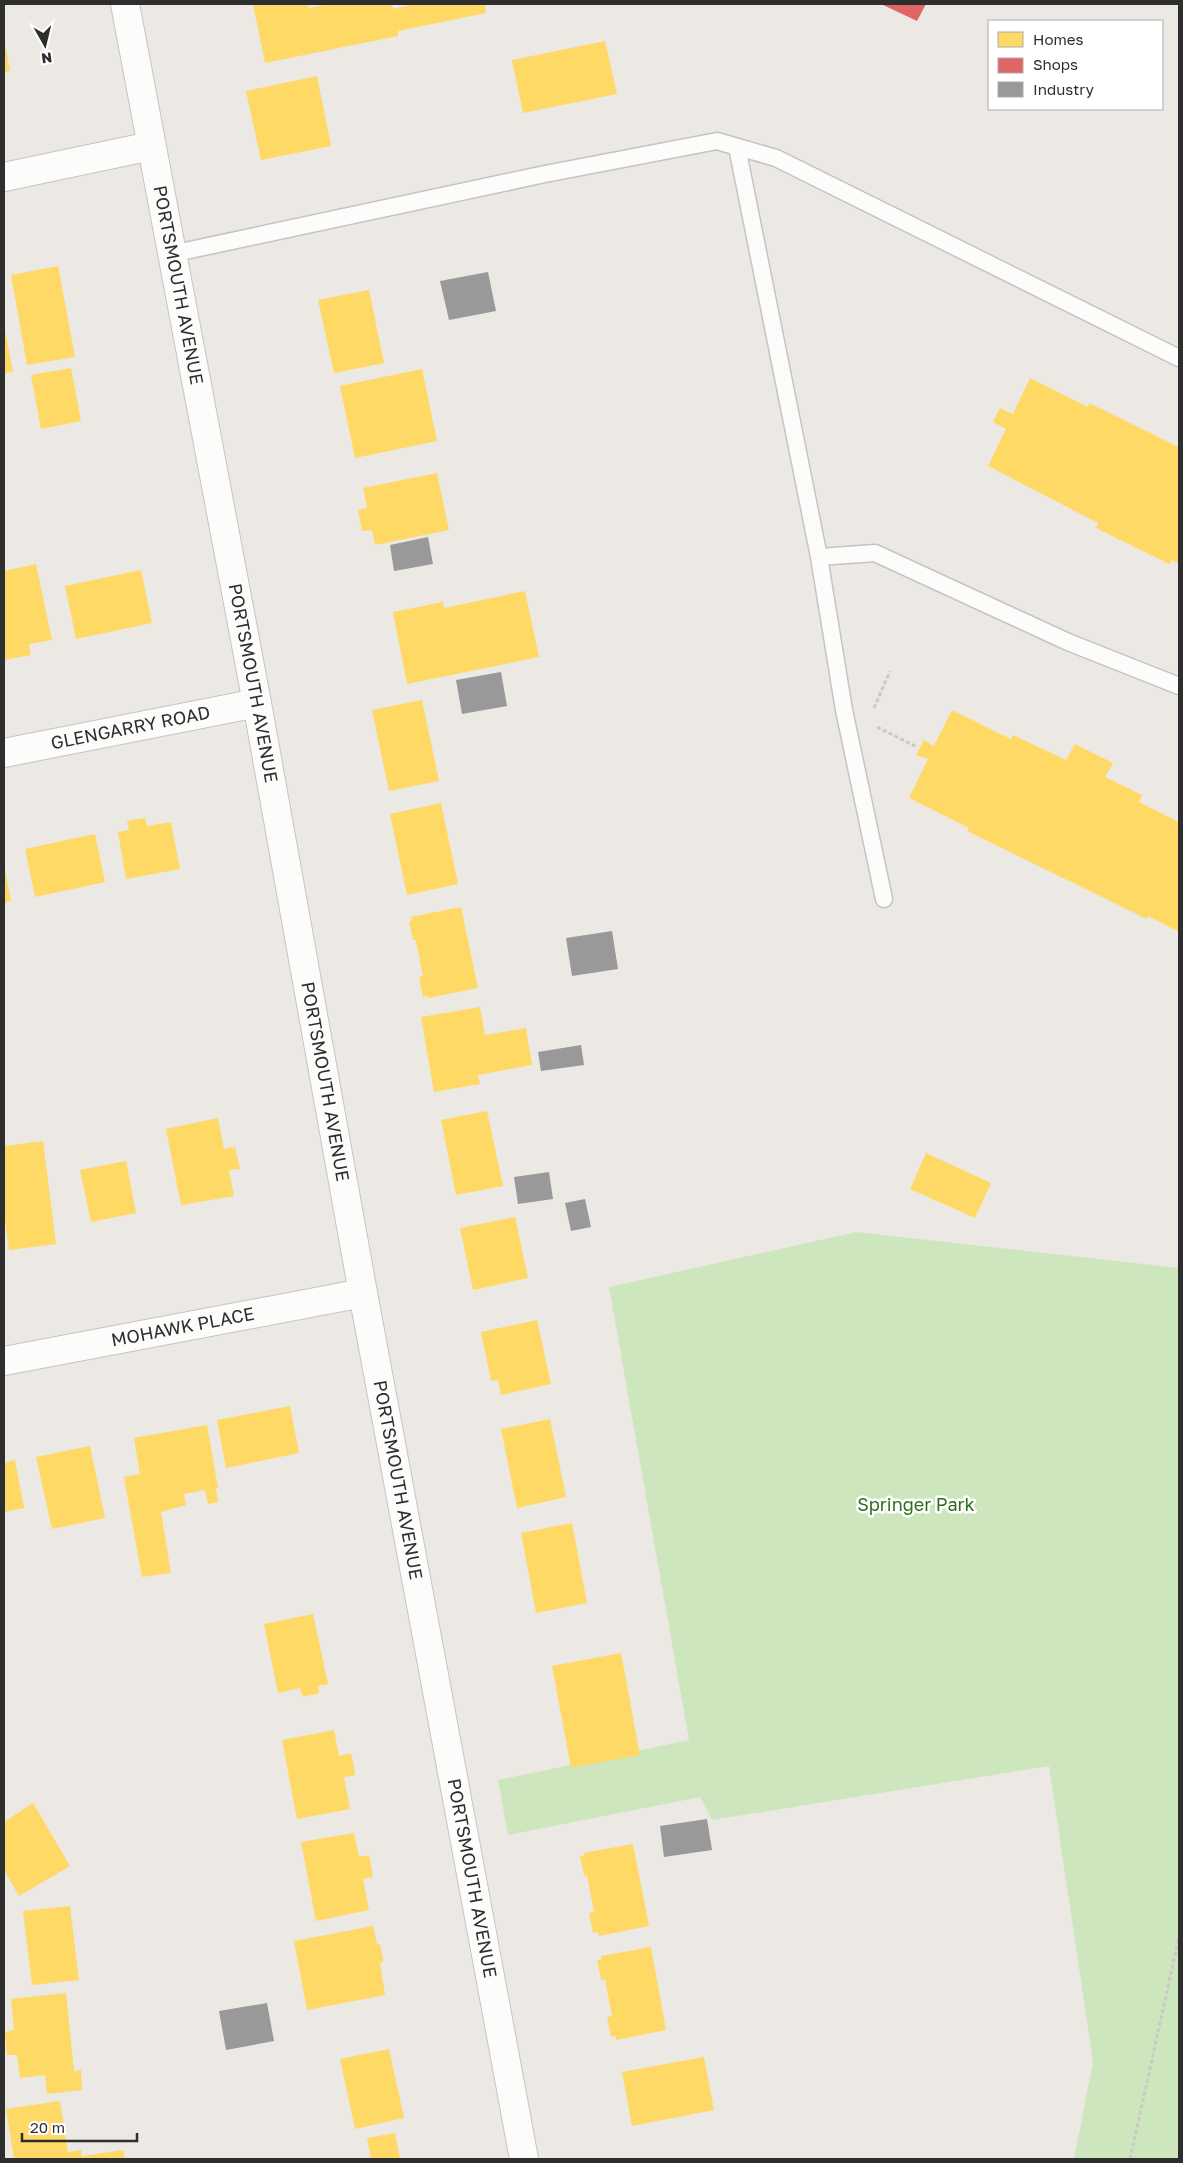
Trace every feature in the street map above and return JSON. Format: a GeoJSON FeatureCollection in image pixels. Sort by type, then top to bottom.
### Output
{"type":"FeatureCollection","features":[{"type":"Feature","properties":{"kind":"main road","name":"PORTSMOUTH AVENUE"},"geometry":{"type":"LineString","coordinates":[[125,4],[257,703],[363,1293],[524,2159]]}},
{"type":"Feature","properties":{"kind":"main road"},"geometry":{"type":"LineString","coordinates":[[4,177],[151,146]]}},
{"type":"Feature","properties":{"kind":"main road","name":"GLENGARRY ROAD"},"geometry":{"type":"LineString","coordinates":[[4,753],[257,703]]}},
{"type":"Feature","properties":{"kind":"main road","name":"MOHAWK PLACE"},"geometry":{"type":"LineString","coordinates":[[4,1361],[363,1293]]}},
{"type":"Feature","properties":{"kind":"lane"},"geometry":{"type":"LineString","coordinates":[[171,254],[546,174],[717,141],[776,158],[1179,358]]}},
{"type":"Feature","properties":{"kind":"lane"},"geometry":{"type":"LineString","coordinates":[[737,147],[819,557],[844,710],[884,898]]}},
{"type":"Feature","properties":{"kind":"lane"},"geometry":{"type":"LineString","coordinates":[[819,557],[875,553],[1068,642],[1179,686]]}},
{"type":"Feature","properties":{"kind":"path"},"geometry":{"type":"LineString","coordinates":[[867,722],[890,671]]}},
{"type":"Feature","properties":{"kind":"path"},"geometry":{"type":"LineString","coordinates":[[844,710],[917,747]]}},
{"type":"Feature","properties":{"kind":"path"},"geometry":{"type":"LineString","coordinates":[[1130,2159],[1179,1937]]}},
{"type":"Feature","properties":{"kind":"green space","name":"Springer Park"},"geometry":{"type":"Polygon","coordinates":[[[856,1232],[1179,1268],[1179,2159],[1074,2159],[1093,2062],[1049,1766],[712,1820],[700,1797],[508,1835],[498,1780],[689,1740],[609,1287],[856,1232]]]}},
{"type":"Feature","properties":{"kind":"building: Homes"},"geometry":{"type":"Polygon","coordinates":[[[253,4],[308,4],[309,8],[329,4],[392,4],[393,9],[414,4],[485,4],[486,13],[398,31],[398,36],[265,63],[253,4]]]}},
{"type":"Feature","properties":{"kind":"building: Homes"},"geometry":{"type":"Polygon","coordinates":[[[605,41],[617,94],[523,113],[512,60],[605,41]]]}},
{"type":"Feature","properties":{"kind":"building: Homes"},"geometry":{"type":"Polygon","coordinates":[[[4,44],[10,71],[4,72],[4,44]]]}},
{"type":"Feature","properties":{"kind":"building: Homes"},"geometry":{"type":"Polygon","coordinates":[[[317,76],[331,146],[261,160],[246,91],[317,76]]]}},
{"type":"Feature","properties":{"kind":"building: Homes"},"geometry":{"type":"Polygon","coordinates":[[[58,266],[75,357],[27,365],[11,275],[58,266]]]}},
{"type":"Feature","properties":{"kind":"building: Homes"},"geometry":{"type":"Polygon","coordinates":[[[369,290],[384,363],[334,373],[318,300],[369,290]]]}},
{"type":"Feature","properties":{"kind":"building: Homes"},"geometry":{"type":"Polygon","coordinates":[[[4,325],[13,372],[4,373],[4,325]]]}},
{"type":"Feature","properties":{"kind":"building: Homes"},"geometry":{"type":"Polygon","coordinates":[[[71,368],[81,421],[41,429],[31,375],[71,368]]]}},
{"type":"Feature","properties":{"kind":"building: Homes"},"geometry":{"type":"Polygon","coordinates":[[[422,369],[437,441],[355,458],[340,386],[422,369]]]}},
{"type":"Feature","properties":{"kind":"building: Homes"},"geometry":{"type":"Polygon","coordinates":[[[1030,378],[1088,407],[1089,403],[1179,447],[1179,564],[1172,560],[1169,564],[1096,528],[1098,523],[988,466],[1006,429],[993,422],[1000,408],[1013,414],[1030,378]]]}},
{"type":"Feature","properties":{"kind":"building: Homes"},"geometry":{"type":"Polygon","coordinates":[[[437,473],[449,530],[375,545],[372,530],[362,531],[358,510],[367,508],[363,488],[437,473]]]}},
{"type":"Feature","properties":{"kind":"building: Homes"},"geometry":{"type":"Polygon","coordinates":[[[36,564],[52,640],[29,644],[31,655],[4,660],[4,571],[36,564]]]}},
{"type":"Feature","properties":{"kind":"building: Homes"},"geometry":{"type":"Polygon","coordinates":[[[141,570],[152,623],[76,639],[65,586],[141,570]]]}},
{"type":"Feature","properties":{"kind":"building: Homes"},"geometry":{"type":"Polygon","coordinates":[[[525,591],[539,657],[407,684],[393,612],[443,602],[444,608],[525,591]]]}},
{"type":"Feature","properties":{"kind":"building: Homes"},"geometry":{"type":"Polygon","coordinates":[[[422,700],[439,781],[389,791],[372,710],[422,700]]]}},
{"type":"Feature","properties":{"kind":"building: Homes"},"geometry":{"type":"Polygon","coordinates":[[[952,710],[1011,739],[1013,735],[1066,760],[1075,744],[1113,763],[1105,777],[1142,795],[1139,802],[1179,822],[1179,932],[1148,916],[1147,919],[967,831],[969,828],[909,798],[928,759],[916,755],[924,740],[934,746],[952,710]]]}},
{"type":"Feature","properties":{"kind":"building: Homes"},"geometry":{"type":"Polygon","coordinates":[[[441,803],[458,884],[407,895],[390,814],[441,803]]]}},
{"type":"Feature","properties":{"kind":"building: Homes"},"geometry":{"type":"Polygon","coordinates":[[[145,818],[147,826],[171,822],[180,869],[126,879],[118,832],[129,830],[127,821],[145,818]]]}},
{"type":"Feature","properties":{"kind":"building: Homes"},"geometry":{"type":"Polygon","coordinates":[[[95,834],[105,882],[35,897],[25,849],[95,834]]]}},
{"type":"Feature","properties":{"kind":"building: Homes"},"geometry":{"type":"Polygon","coordinates":[[[4,864],[11,901],[4,903],[4,864]]]}},
{"type":"Feature","properties":{"kind":"building: Homes"},"geometry":{"type":"Polygon","coordinates":[[[461,907],[478,988],[428,998],[427,996],[423,997],[419,977],[423,976],[416,940],[413,940],[409,921],[412,921],[411,917],[461,907]]]}},
{"type":"Feature","properties":{"kind":"building: Homes"},"geometry":{"type":"Polygon","coordinates":[[[480,1007],[485,1035],[526,1028],[532,1065],[478,1075],[480,1084],[434,1092],[421,1017],[480,1007]]]}},
{"type":"Feature","properties":{"kind":"building: Homes"},"geometry":{"type":"Polygon","coordinates":[[[487,1111],[503,1186],[456,1195],[441,1120],[487,1111]]]}},
{"type":"Feature","properties":{"kind":"building: Homes"},"geometry":{"type":"Polygon","coordinates":[[[218,1118],[224,1149],[235,1147],[240,1169],[229,1170],[234,1196],[181,1205],[166,1129],[218,1118]]]}},
{"type":"Feature","properties":{"kind":"building: Homes"},"geometry":{"type":"Polygon","coordinates":[[[43,1141],[56,1244],[9,1250],[4,1213],[4,1146],[43,1141]]]}},
{"type":"Feature","properties":{"kind":"building: Homes"},"geometry":{"type":"Polygon","coordinates":[[[926,1153],[991,1183],[975,1218],[910,1189],[926,1153]]]}},
{"type":"Feature","properties":{"kind":"building: Homes"},"geometry":{"type":"Polygon","coordinates":[[[126,1161],[136,1213],[91,1222],[80,1170],[126,1161]]]}},
{"type":"Feature","properties":{"kind":"building: Homes"},"geometry":{"type":"Polygon","coordinates":[[[515,1217],[528,1278],[473,1290],[460,1228],[515,1217]]]}},
{"type":"Feature","properties":{"kind":"building: Homes"},"geometry":{"type":"Polygon","coordinates":[[[537,1320],[551,1384],[501,1395],[498,1380],[491,1381],[481,1332],[537,1320]]]}},
{"type":"Feature","properties":{"kind":"building: Homes"},"geometry":{"type":"Polygon","coordinates":[[[290,1406],[299,1453],[226,1468],[217,1420],[290,1406]]]}},
{"type":"Feature","properties":{"kind":"building: Homes"},"geometry":{"type":"Polygon","coordinates":[[[550,1419],[566,1497],[517,1508],[501,1429],[550,1419]]]}},
{"type":"Feature","properties":{"kind":"building: Homes"},"geometry":{"type":"Polygon","coordinates":[[[207,1425],[218,1488],[216,1488],[218,1502],[208,1504],[205,1490],[184,1494],[186,1505],[161,1512],[171,1573],[142,1577],[124,1477],[140,1474],[134,1438],[207,1425]]]}},
{"type":"Feature","properties":{"kind":"building: Homes"},"geometry":{"type":"Polygon","coordinates":[[[90,1446],[105,1518],[52,1529],[36,1457],[90,1446]]]}},
{"type":"Feature","properties":{"kind":"building: Homes"},"geometry":{"type":"Polygon","coordinates":[[[15,1460],[24,1508],[4,1512],[4,1463],[15,1460]]]}},
{"type":"Feature","properties":{"kind":"building: Homes"},"geometry":{"type":"Polygon","coordinates":[[[572,1523],[587,1603],[536,1613],[521,1533],[572,1523]]]}},
{"type":"Feature","properties":{"kind":"building: Homes"},"geometry":{"type":"Polygon","coordinates":[[[313,1614],[328,1684],[318,1686],[319,1693],[303,1697],[300,1688],[278,1693],[264,1624],[313,1614]]]}},
{"type":"Feature","properties":{"kind":"building: Homes"},"geometry":{"type":"Polygon","coordinates":[[[621,1653],[640,1755],[571,1768],[552,1666],[621,1653]]]}},
{"type":"Feature","properties":{"kind":"building: Homes"},"geometry":{"type":"Polygon","coordinates":[[[334,1730],[339,1756],[351,1753],[354,1767],[355,1775],[344,1777],[350,1809],[297,1819],[282,1740],[334,1730]]]}},
{"type":"Feature","properties":{"kind":"building: Homes"},"geometry":{"type":"Polygon","coordinates":[[[33,1803],[70,1866],[19,1896],[4,1870],[4,1822],[33,1803]]]}},
{"type":"Feature","properties":{"kind":"building: Homes"},"geometry":{"type":"Polygon","coordinates":[[[354,1833],[359,1857],[369,1855],[373,1877],[363,1879],[369,1910],[316,1921],[301,1842],[354,1833]]]}},
{"type":"Feature","properties":{"kind":"building: Homes"},"geometry":{"type":"Polygon","coordinates":[[[633,1844],[649,1926],[599,1936],[598,1932],[593,1933],[589,1913],[594,1912],[587,1875],[584,1876],[580,1856],[584,1856],[583,1853],[633,1844]]]}},
{"type":"Feature","properties":{"kind":"building: Homes"},"geometry":{"type":"Polygon","coordinates":[[[70,1906],[79,1980],[32,1985],[23,1911],[70,1906]]]}},
{"type":"Feature","properties":{"kind":"building: Homes"},"geometry":{"type":"Polygon","coordinates":[[[373,1926],[383,1959],[383,1962],[380,1963],[385,1995],[307,2010],[294,1941],[373,1926]]]}},
{"type":"Feature","properties":{"kind":"building: Homes"},"geometry":{"type":"Polygon","coordinates":[[[651,1947],[666,2030],[616,2040],[616,2036],[611,2037],[607,2017],[612,2016],[605,1979],[601,1980],[597,1960],[601,1960],[601,1956],[651,1947]]]}},
{"type":"Feature","properties":{"kind":"building: Homes"},"geometry":{"type":"Polygon","coordinates":[[[66,1993],[74,2071],[81,2070],[82,2090],[47,2094],[45,2075],[20,2078],[17,2055],[7,2055],[5,2032],[14,2030],[11,1999],[66,1993]]]}},
{"type":"Feature","properties":{"kind":"building: Homes"},"geometry":{"type":"Polygon","coordinates":[[[389,2049],[404,2118],[355,2129],[340,2059],[389,2049]]]}},
{"type":"Feature","properties":{"kind":"building: Homes"},"geometry":{"type":"Polygon","coordinates":[[[704,2057],[714,2110],[632,2126],[622,2072],[704,2057]]]}},
{"type":"Feature","properties":{"kind":"building: Homes"},"geometry":{"type":"Polygon","coordinates":[[[60,2101],[68,2152],[81,2150],[82,2156],[123,2150],[125,2159],[14,2159],[6,2109],[60,2101]]]}},
{"type":"Feature","properties":{"kind":"building: Homes"},"geometry":{"type":"Polygon","coordinates":[[[395,2133],[400,2159],[371,2159],[367,2138],[395,2133]]]}},
{"type":"Feature","properties":{"kind":"building: Shops"},"geometry":{"type":"Polygon","coordinates":[[[881,4],[926,4],[917,21],[881,4]]]}},
{"type":"Feature","properties":{"kind":"building: Industry"},"geometry":{"type":"Polygon","coordinates":[[[488,272],[496,311],[449,320],[440,281],[488,272]]]}},
{"type":"Feature","properties":{"kind":"building: Industry"},"geometry":{"type":"Polygon","coordinates":[[[428,537],[433,564],[394,571],[390,545],[428,537]]]}},
{"type":"Feature","properties":{"kind":"building: Industry"},"geometry":{"type":"Polygon","coordinates":[[[501,672],[507,706],[462,714],[456,680],[501,672]]]}},
{"type":"Feature","properties":{"kind":"building: Industry"},"geometry":{"type":"Polygon","coordinates":[[[612,931],[618,969],[572,976],[566,938],[612,931]]]}},
{"type":"Feature","properties":{"kind":"building: Industry"},"geometry":{"type":"Polygon","coordinates":[[[581,1045],[584,1065],[541,1071],[538,1052],[581,1045]]]}},
{"type":"Feature","properties":{"kind":"building: Industry"},"geometry":{"type":"Polygon","coordinates":[[[549,1172],[553,1199],[518,1204],[514,1177],[549,1172]]]}},
{"type":"Feature","properties":{"kind":"building: Industry"},"geometry":{"type":"Polygon","coordinates":[[[585,1199],[591,1227],[571,1231],[565,1203],[585,1199]]]}},
{"type":"Feature","properties":{"kind":"building: Industry"},"geometry":{"type":"Polygon","coordinates":[[[707,1819],[712,1850],[664,1857],[660,1826],[707,1819]]]}},
{"type":"Feature","properties":{"kind":"building: Industry"},"geometry":{"type":"Polygon","coordinates":[[[267,2003],[274,2041],[226,2050],[219,2011],[267,2003]]]}}]}
